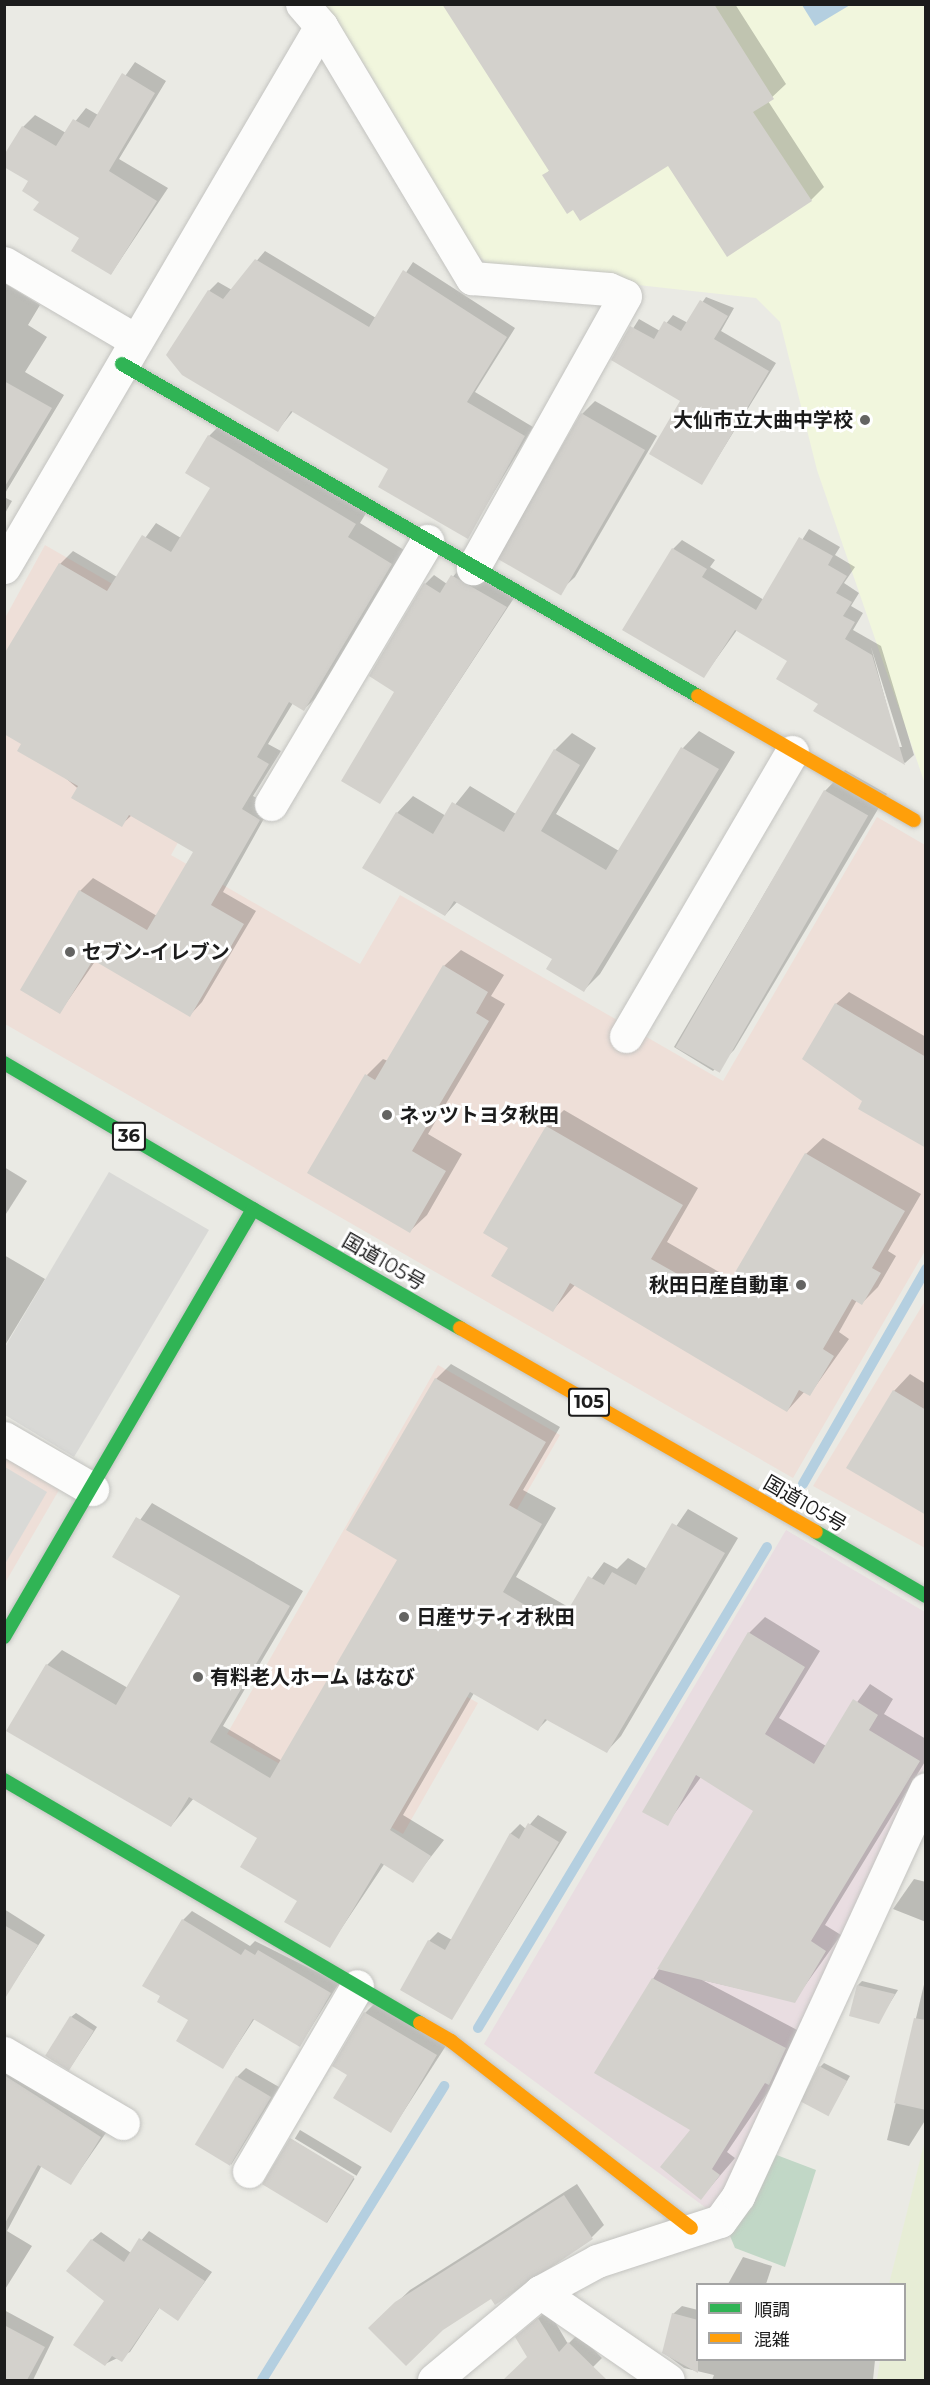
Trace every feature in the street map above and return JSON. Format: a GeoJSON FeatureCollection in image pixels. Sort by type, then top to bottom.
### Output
{"type":"FeatureCollection","features":[{"type":"Feature","properties":{"kind":"main road"},"geometry":{"type":"LineString","coordinates":[[129,352],[428,541],[914,820]]}},
{"type":"Feature","properties":{"kind":"main road","name":"36"},"geometry":{"type":"LineString","coordinates":[[4,1063],[253,1209]]}},
{"type":"Feature","properties":{"kind":"main road"},"geometry":{"type":"LineString","coordinates":[[4,1637],[253,1209]]}},
{"type":"Feature","properties":{"kind":"main road","name":"国道105号"},"geometry":{"type":"LineString","coordinates":[[253,1209],[926,1596]]}},
{"type":"Feature","properties":{"kind":"main road"},"geometry":{"type":"LineString","coordinates":[[4,1780],[451,2041],[691,2228]]}},
{"type":"Feature","properties":{"kind":"street"},"geometry":{"type":"LineString","coordinates":[[4,567],[129,352],[311,15]]}},
{"type":"Feature","properties":{"kind":"street"},"geometry":{"type":"LineString","coordinates":[[311,15],[472,278],[609,289],[625,297],[473,567]]}},
{"type":"Feature","properties":{"kind":"street"},"geometry":{"type":"LineString","coordinates":[[4,263],[129,352]]}},
{"type":"Feature","properties":{"kind":"street"},"geometry":{"type":"LineString","coordinates":[[271,804],[428,541]]}},
{"type":"Feature","properties":{"kind":"street"},"geometry":{"type":"LineString","coordinates":[[626,1036],[792,752]]}},
{"type":"Feature","properties":{"kind":"street"},"geometry":{"type":"LineString","coordinates":[[4,1438],[92,1489]]}},
{"type":"Feature","properties":{"kind":"street"},"geometry":{"type":"LineString","coordinates":[[434,2380],[540,2292],[597,2261],[691,2228],[720,2221],[738,2196],[926,1789]]}},
{"type":"Feature","properties":{"kind":"street"},"geometry":{"type":"LineString","coordinates":[[249,2171],[357,1986]]}},
{"type":"Feature","properties":{"kind":"street"},"geometry":{"type":"LineString","coordinates":[[4,2053],[123,2123]]}},
{"type":"Feature","properties":{"kind":"street"},"geometry":{"type":"LineString","coordinates":[[540,2292],[668,2380]]}},
{"type":"Feature","properties":{"kind":"shaded area","name":"大仙市立大曲中学校"},"geometry":{"type":"Polygon","coordinates":[[[315,5],[925,5],[925,784],[817,470],[780,322],[756,298],[492,269],[475,252],[364,64],[315,5]]]}},
{"type":"Feature","properties":{"kind":"shaded area"},"geometry":{"type":"Polygon","coordinates":[[[45,545],[239,657],[211,784],[171,855],[360,964],[400,895],[723,1081],[877,817],[925,845],[925,1251],[793,1478],[5,1024],[5,618],[45,545]]]}},
{"type":"Feature","properties":{"kind":"shaded area"},"geometry":{"type":"Polygon","coordinates":[[[109,1172],[209,1230],[74,1457],[5,1415],[5,1347],[109,1172]]]}},
{"type":"Feature","properties":{"kind":"shaded area"},"geometry":{"type":"Polygon","coordinates":[[[925,1301],[925,1548],[813,1486],[925,1301]]]}},
{"type":"Feature","properties":{"kind":"shaded area","name":"日産サティオ秋田"},"geometry":{"type":"Polygon","coordinates":[[[438,1365],[560,1435],[423,1672],[478,1703],[403,1834],[227,1734],[438,1365]]]}},
{"type":"Feature","properties":{"kind":"shaded area"},"geometry":{"type":"Polygon","coordinates":[[[5,1458],[59,1490],[5,1583],[5,1458]]]}},
{"type":"Feature","properties":{"kind":"shaded area"},"geometry":{"type":"Polygon","coordinates":[[[5,1467],[47,1492],[5,1564],[5,1467]]]}},
{"type":"Feature","properties":{"kind":"shaded area"},"geometry":{"type":"Polygon","coordinates":[[[786,1530],[925,1612],[925,1766],[733,2190],[713,2213],[484,2044],[786,1530]]]}},
{"type":"Feature","properties":{"kind":"shaded area"},"geometry":{"type":"Polygon","coordinates":[[[925,2140],[925,2380],[877,2380],[880,2361],[906,2361],[906,2283],[889,2283],[925,2140]]]}},
{"type":"Feature","properties":{"kind":"shaded area"},"geometry":{"type":"Polygon","coordinates":[[[774,2154],[816,2170],[785,2267],[735,2248],[730,2236],[774,2154]]]}},
{"type":"Feature","properties":{"kind":"water"},"geometry":{"type":"Polygon","coordinates":[[[802,5],[850,5],[815,26],[802,5]]]}},
{"type":"Feature","properties":{"kind":"building"},"geometry":{"type":"Polygon","coordinates":[[[442,4],[714,4],[774,99],[753,112],[812,201],[727,257],[668,166],[580,221],[573,210],[567,214],[542,175],[549,171],[442,4]]]}},
{"type":"Feature","properties":{"kind":"building"},"geometry":{"type":"Polygon","coordinates":[[[122,73],[155,93],[109,171],[157,201],[111,275],[71,251],[79,238],[33,210],[39,202],[22,191],[28,181],[4,167],[4,155],[22,126],[56,146],[73,119],[89,128],[122,73]]]}},
{"type":"Feature","properties":{"kind":"building"},"geometry":{"type":"Polygon","coordinates":[[[255,259],[369,327],[403,270],[507,337],[467,402],[525,436],[468,539],[378,487],[388,469],[291,411],[278,432],[182,375],[166,355],[208,290],[223,299],[255,259]]]}},
{"type":"Feature","properties":{"kind":"building"},"geometry":{"type":"Polygon","coordinates":[[[700,300],[728,316],[714,339],[769,371],[702,485],[649,454],[680,401],[611,360],[630,326],[654,339],[664,321],[681,331],[700,300]]]}},
{"type":"Feature","properties":{"kind":"building"},"geometry":{"type":"Polygon","coordinates":[[[4,381],[52,408],[4,488],[4,381]]]}},
{"type":"Feature","properties":{"kind":"building"},"geometry":{"type":"Polygon","coordinates":[[[581,413],[645,450],[561,595],[497,558],[581,413]]]}},
{"type":"Feature","properties":{"kind":"building"},"geometry":{"type":"Polygon","coordinates":[[[208,435],[356,524],[348,537],[392,564],[304,711],[289,702],[257,757],[269,764],[242,809],[260,820],[211,905],[244,924],[190,1017],[93,960],[60,1014],[20,990],[79,890],[147,930],[193,852],[129,815],[122,827],[71,798],[78,786],[17,751],[21,744],[4,734],[4,654],[59,563],[107,591],[142,535],[171,552],[210,488],[185,473],[208,435]]]}},
{"type":"Feature","properties":{"kind":"building"},"geometry":{"type":"Polygon","coordinates":[[[799,537],[833,556],[828,565],[847,576],[836,593],[852,602],[843,616],[855,622],[845,639],[872,655],[905,765],[813,711],[818,704],[776,679],[787,661],[735,630],[704,678],[622,630],[672,548],[707,569],[702,577],[756,610],[799,537]]]}},
{"type":"Feature","properties":{"kind":"building"},"geometry":{"type":"Polygon","coordinates":[[[451,575],[507,607],[380,804],[341,781],[394,692],[369,676],[424,583],[440,593],[451,575]]]}},
{"type":"Feature","properties":{"kind":"building"},"geometry":{"type":"Polygon","coordinates":[[[681,747],[719,769],[584,992],[546,969],[552,959],[454,901],[445,916],[362,868],[396,812],[433,834],[452,802],[504,832],[554,749],[580,765],[541,831],[606,870],[681,747]]]}},
{"type":"Feature","properties":{"kind":"building"},"geometry":{"type":"Polygon","coordinates":[[[824,790],[868,816],[720,1073],[676,1047],[824,790]]]}},
{"type":"Feature","properties":{"kind":"building","name":"ネッツトヨタ秋田"},"geometry":{"type":"Polygon","coordinates":[[[443,965],[488,992],[476,1013],[489,1021],[412,1151],[446,1171],[410,1233],[307,1173],[365,1074],[375,1080],[443,965]]]}},
{"type":"Feature","properties":{"kind":"building"},"geometry":{"type":"Polygon","coordinates":[[[835,1003],[926,1057],[926,1148],[858,1109],[862,1101],[802,1059],[835,1003]]]}},
{"type":"Feature","properties":{"kind":"building"},"geometry":{"type":"Polygon","coordinates":[[[546,1126],[683,1205],[651,1259],[720,1298],[805,1153],[905,1211],[872,1268],[881,1273],[862,1305],[852,1299],[823,1349],[834,1356],[810,1396],[799,1390],[787,1412],[570,1283],[553,1312],[491,1276],[508,1248],[483,1233],[546,1126]]]}},
{"type":"Feature","properties":{"kind":"building"},"geometry":{"type":"Polygon","coordinates":[[[435,1378],[546,1442],[509,1505],[542,1524],[503,1592],[559,1625],[588,1576],[604,1585],[612,1572],[636,1585],[672,1523],[725,1553],[607,1753],[545,1719],[538,1731],[470,1692],[390,1830],[431,1856],[413,1883],[381,1863],[330,1948],[284,1922],[297,1901],[240,1867],[257,1838],[189,1797],[171,1827],[6,1731],[46,1664],[116,1705],[180,1596],[112,1557],[136,1517],[290,1606],[210,1742],[270,1778],[397,1560],[346,1530],[435,1378]]]}},
{"type":"Feature","properties":{"kind":"building"},"geometry":{"type":"Polygon","coordinates":[[[893,1390],[926,1410],[926,1515],[846,1468],[893,1390]]]}},
{"type":"Feature","properties":{"kind":"building"},"geometry":{"type":"Polygon","coordinates":[[[748,1632],[805,1667],[765,1734],[814,1764],[853,1699],[878,1715],[869,1730],[920,1761],[811,1941],[826,1951],[795,2003],[657,1969],[753,1811],[696,1775],[668,1826],[642,1812],[748,1632]]]}},
{"type":"Feature","properties":{"kind":"building"},"geometry":{"type":"Polygon","coordinates":[[[528,1823],[559,1842],[452,2020],[400,1990],[428,1940],[445,1950],[510,1833],[519,1839],[528,1823]]]}},
{"type":"Feature","properties":{"kind":"building"},"geometry":{"type":"Polygon","coordinates":[[[182,1919],[241,1955],[245,1949],[255,1955],[258,1950],[331,1993],[300,2047],[253,2019],[223,2069],[176,2041],[188,2020],[157,2002],[160,1996],[142,1986],[182,1919]]]}},
{"type":"Feature","properties":{"kind":"building"},"geometry":{"type":"Polygon","coordinates":[[[4,1925],[38,1945],[4,2000],[4,1925]]]}},
{"type":"Feature","properties":{"kind":"building"},"geometry":{"type":"Polygon","coordinates":[[[652,1978],[786,2048],[769,2085],[765,2083],[712,2169],[720,2175],[701,2200],[660,2167],[690,2130],[594,2073],[652,1978]]]}},
{"type":"Feature","properties":{"kind":"building"},"geometry":{"type":"Polygon","coordinates":[[[857,1985],[895,1994],[879,2024],[849,2016],[857,1985]]]}},
{"type":"Feature","properties":{"kind":"building"},"geometry":{"type":"Polygon","coordinates":[[[364,2012],[437,2055],[391,2133],[333,2098],[347,2075],[332,2066],[364,2012]]]}},
{"type":"Feature","properties":{"kind":"building"},"geometry":{"type":"Polygon","coordinates":[[[70,2016],[94,2031],[69,2071],[45,2056],[70,2016]]]}},
{"type":"Feature","properties":{"kind":"building"},"geometry":{"type":"Polygon","coordinates":[[[914,2018],[926,2020],[926,2110],[894,2103],[914,2018]]]}},
{"type":"Feature","properties":{"kind":"building"},"geometry":{"type":"Polygon","coordinates":[[[819,2066],[847,2081],[828,2116],[800,2101],[819,2066]]]}},
{"type":"Feature","properties":{"kind":"building"},"geometry":{"type":"Polygon","coordinates":[[[4,2075],[101,2137],[71,2185],[38,2165],[4,2225],[4,2075]]]}},
{"type":"Feature","properties":{"kind":"building"},"geometry":{"type":"Polygon","coordinates":[[[236,2076],[271,2097],[230,2166],[195,2145],[236,2076]]]}},
{"type":"Feature","properties":{"kind":"building"},"geometry":{"type":"Polygon","coordinates":[[[290,2138],[354,2177],[326,2223],[262,2184],[290,2138]]]}},
{"type":"Feature","properties":{"kind":"building"},"geometry":{"type":"Polygon","coordinates":[[[564,2195],[593,2239],[495,2305],[491,2299],[443,2330],[406,2366],[368,2328],[395,2302],[564,2195]]]}},
{"type":"Feature","properties":{"kind":"building"},"geometry":{"type":"Polygon","coordinates":[[[139,2238],[205,2281],[178,2321],[159,2308],[122,2362],[112,2356],[105,2366],[73,2345],[104,2301],[66,2271],[91,2239],[124,2262],[139,2238]]]}},
{"type":"Feature","properties":{"kind":"building"},"geometry":{"type":"Polygon","coordinates":[[[672,2313],[696,2319],[698,2373],[662,2353],[672,2313]]]}},
{"type":"Feature","properties":{"kind":"building"},"geometry":{"type":"Polygon","coordinates":[[[538,2318],[559,2352],[568,2342],[607,2380],[503,2380],[527,2357],[515,2337],[538,2318]]]}},
{"type":"Feature","properties":{"kind":"building"},"geometry":{"type":"Polygon","coordinates":[[[4,2325],[45,2347],[27,2380],[4,2380],[4,2325]]]}},
{"type":"Feature","properties":{"kind":"waterway"},"geometry":{"type":"LineString","coordinates":[[803,1484],[926,1269]]}},
{"type":"Feature","properties":{"kind":"waterway"},"geometry":{"type":"LineString","coordinates":[[478,2028],[767,1547]]}},
{"type":"Feature","properties":{"kind":"waterway"},"geometry":{"type":"LineString","coordinates":[[262,2380],[444,2086]]}},
{"type":"Feature","properties":{"kind":"traffic: fast"},"geometry":{"type":"LineString","coordinates":[[122,364],[698,696]]}},
{"type":"Feature","properties":{"kind":"traffic: fast"},"geometry":{"type":"LineString","coordinates":[[4,1063],[253,1209]]}},
{"type":"Feature","properties":{"kind":"traffic: fast"},"geometry":{"type":"LineString","coordinates":[[4,1637],[253,1209],[460,1328]]}},
{"type":"Feature","properties":{"kind":"traffic: fast"},"geometry":{"type":"LineString","coordinates":[[816,1532],[926,1596]]}},
{"type":"Feature","properties":{"kind":"traffic: fast"},"geometry":{"type":"LineString","coordinates":[[4,1780],[420,2023]]}},
{"type":"Feature","properties":{"kind":"traffic: slow"},"geometry":{"type":"LineString","coordinates":[[698,696],[914,820]]}},
{"type":"Feature","properties":{"kind":"traffic: slow"},"geometry":{"type":"LineString","coordinates":[[460,1328],[816,1532]]}},
{"type":"Feature","properties":{"kind":"traffic: slow"},"geometry":{"type":"LineString","coordinates":[[420,2023],[451,2041],[691,2228]]}},
{"type":"Feature","properties":{"kind":"place","name":"大仙市立大曲中学校"},"geometry":{"type":"Point","coordinates":[865,420]}},
{"type":"Feature","properties":{"kind":"place","name":"セブン-イレブン"},"geometry":{"type":"Point","coordinates":[70,952]}},
{"type":"Feature","properties":{"kind":"place","name":"ネッツトヨタ秋田"},"geometry":{"type":"Point","coordinates":[387,1115]}},
{"type":"Feature","properties":{"kind":"place","name":"秋田日産自動車"},"geometry":{"type":"Point","coordinates":[801,1285]}},
{"type":"Feature","properties":{"kind":"place","name":"日産サティオ秋田"},"geometry":{"type":"Point","coordinates":[404,1617]}},
{"type":"Feature","properties":{"kind":"place","name":"有料老人ホーム はなび"},"geometry":{"type":"Point","coordinates":[198,1677]}}]}
